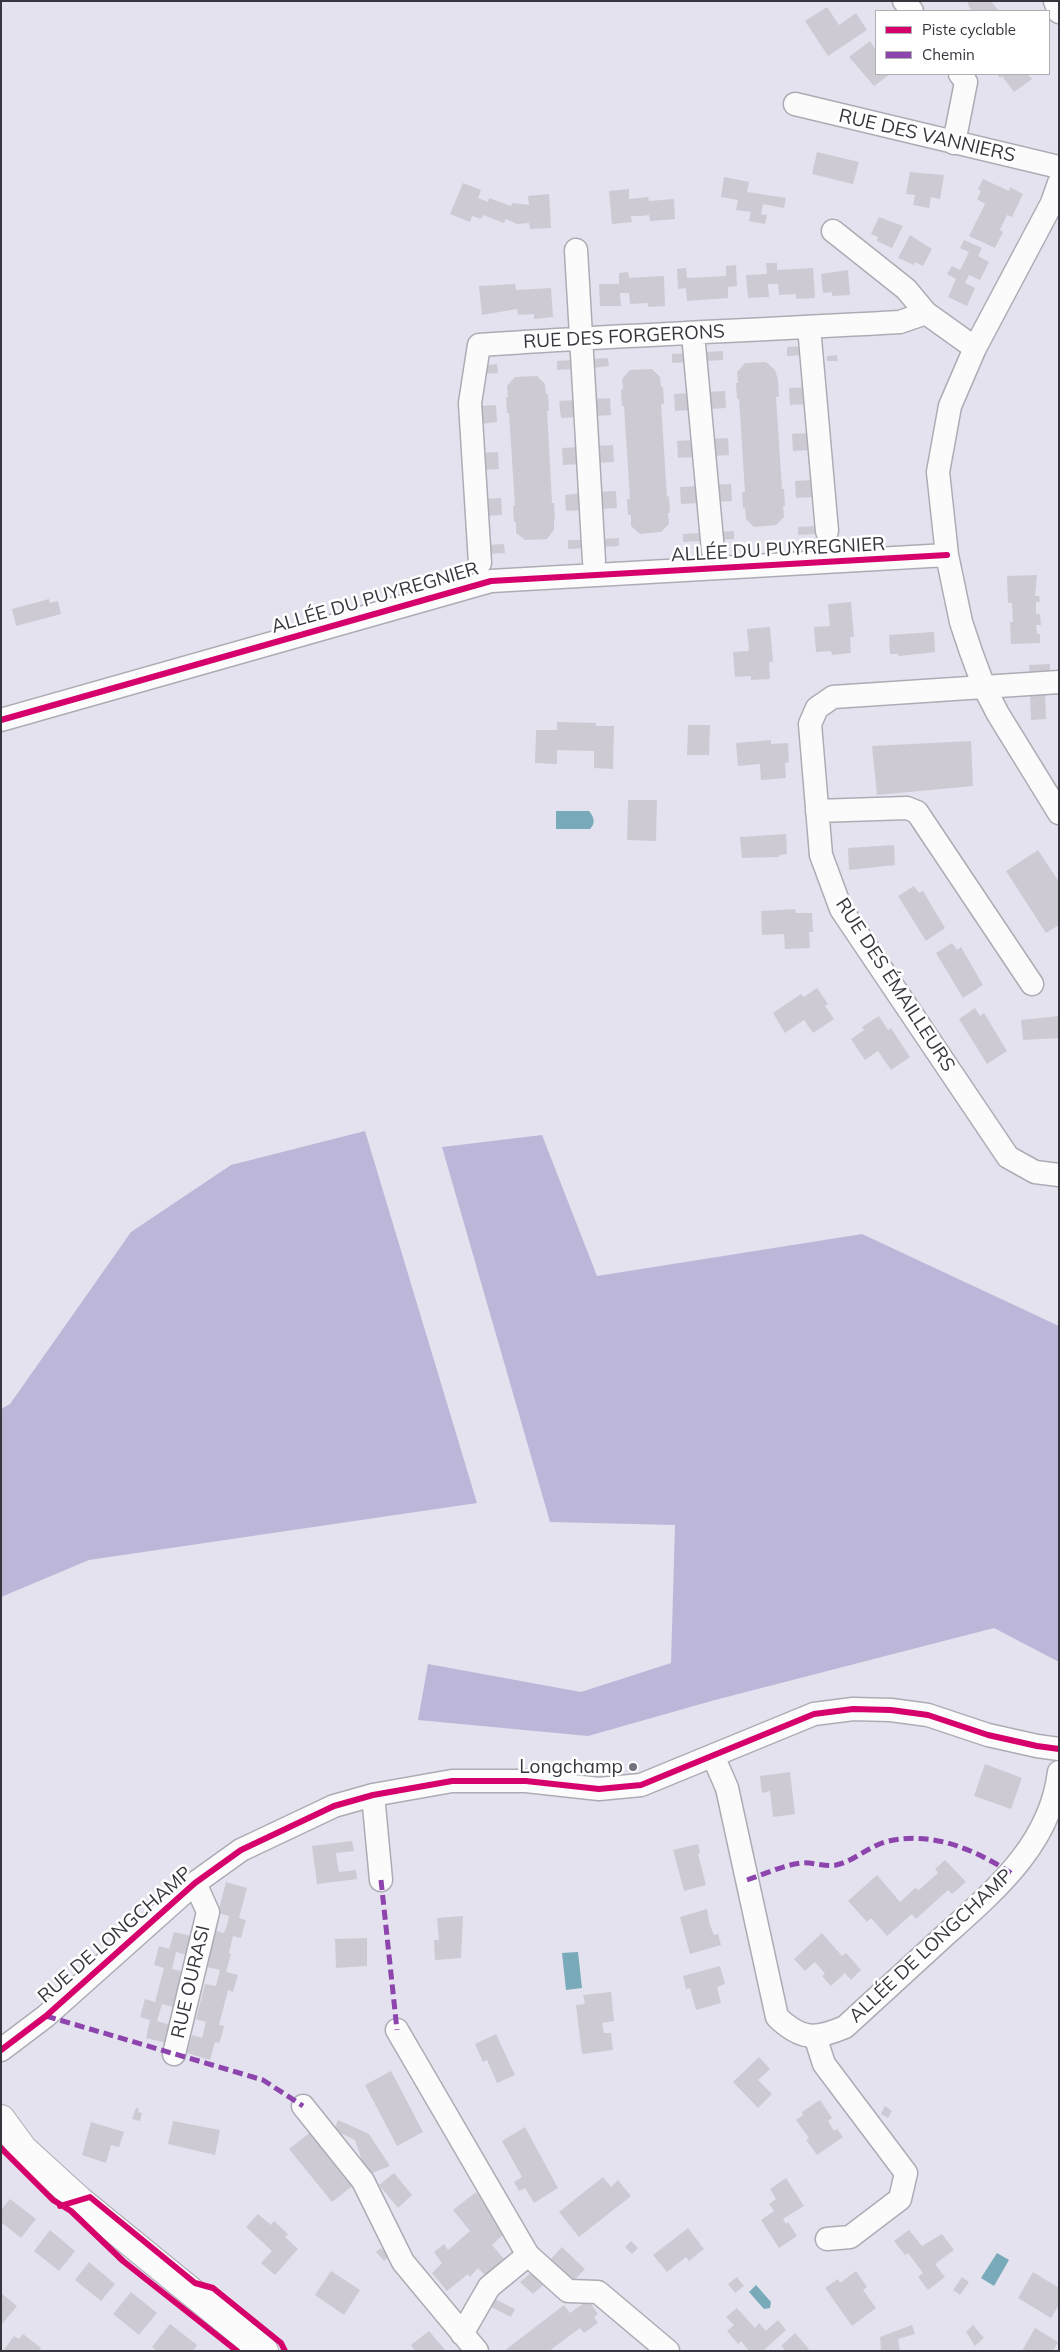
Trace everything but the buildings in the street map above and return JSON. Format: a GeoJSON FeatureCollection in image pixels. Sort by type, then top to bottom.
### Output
{"type":"FeatureCollection","features":[{"type":"Feature","properties":{"kind":"main road"},"geometry":{"type":"LineString","coordinates":[[1,2119],[23,2149],[80,2201],[264,2351]]}},
{"type":"Feature","properties":{"kind":"street"},"geometry":{"type":"LineString","coordinates":[[1055,1],[1059,12]]}},
{"type":"Feature","properties":{"kind":"street"},"geometry":{"type":"LineString","coordinates":[[954,143],[966,82],[961,75]]}},
{"type":"Feature","properties":{"kind":"street","name":"RUE DES VANNIERS"},"geometry":{"type":"LineString","coordinates":[[795,104],[1059,167]]}},
{"type":"Feature","properties":{"kind":"street"},"geometry":{"type":"LineString","coordinates":[[1059,183],[1052,203],[974,348],[950,406],[938,472],[947,555],[961,622],[984,688],[1031,771],[1059,813]]}},
{"type":"Feature","properties":{"kind":"street"},"geometry":{"type":"LineString","coordinates":[[834,231],[906,289],[926,313],[974,348]]}},
{"type":"Feature","properties":{"kind":"street"},"geometry":{"type":"LineString","coordinates":[[576,250],[594,561]]}},
{"type":"Feature","properties":{"kind":"street","name":"RUE DES FORGERONS"},"geometry":{"type":"LineString","coordinates":[[480,563],[470,403],[479,345],[900,322],[926,313]]}},
{"type":"Feature","properties":{"kind":"street"},"geometry":{"type":"LineString","coordinates":[[809,328],[827,532]]}},
{"type":"Feature","properties":{"kind":"street"},"geometry":{"type":"LineString","coordinates":[[693,334],[713,551]]}},
{"type":"Feature","properties":{"kind":"street","name":"ALLÉE DU PUYREGNIER"},"geometry":{"type":"LineString","coordinates":[[1,720],[491,581],[947,555]]}},
{"type":"Feature","properties":{"kind":"street","name":"RUE DES ÉMAILLEURS"},"geometry":{"type":"LineString","coordinates":[[1059,682],[833,696],[817,708],[810,724],[821,855],[841,909],[1008,1157],[1035,1172],[1059,1175]]}},
{"type":"Feature","properties":{"kind":"street"},"geometry":{"type":"LineString","coordinates":[[817,811],[907,808],[917,812],[1032,984]]}},
{"type":"Feature","properties":{"kind":"street","name":"RUE DE LONGCHAMP"},"geometry":{"type":"LineString","coordinates":[[1,2050],[46,2016],[195,1883],[241,1850],[334,1806],[373,1795],[452,1781],[526,1781],[599,1790],[641,1785],[814,1714],[853,1709],[891,1710],[928,1715],[988,1735],[1036,1746],[1059,1749]]}},
{"type":"Feature","properties":{"kind":"street","name":"ALLÉE DE LONGCHAMP"},"geometry":{"type":"LineString","coordinates":[[713,1756],[727,1788],[778,2017],[791,2030],[808,2036],[825,2036],[845,2027],[1011,1873],[1037,1839],[1049,1810],[1059,1772]]}},
{"type":"Feature","properties":{"kind":"street"},"geometry":{"type":"LineString","coordinates":[[373,1795],[381,1880]]}},
{"type":"Feature","properties":{"kind":"street","name":"RUE OURASI"},"geometry":{"type":"LineString","coordinates":[[174,2054],[208,1912],[195,1883]]}},
{"type":"Feature","properties":{"kind":"street"},"geometry":{"type":"LineString","coordinates":[[397,2030],[528,2255],[568,2291],[598,2292],[668,2351]]}},
{"type":"Feature","properties":{"kind":"street"},"geometry":{"type":"LineString","coordinates":[[816,2036],[824,2064],[906,2173],[900,2198],[850,2237],[827,2239]]}},
{"type":"Feature","properties":{"kind":"street"},"geometry":{"type":"LineString","coordinates":[[302,2106],[363,2180],[403,2262],[477,2351]]}},
{"type":"Feature","properties":{"kind":"street"},"geometry":{"type":"LineString","coordinates":[[462,2334],[489,2287],[528,2255]]}},
{"type":"Feature","properties":{"kind":"shaded area"},"geometry":{"type":"Polygon","coordinates":[[[365,1131],[477,1503],[89,1560],[1,1597],[1,1409],[10,1404],[131,1232],[231,1165],[365,1131]]]}},
{"type":"Feature","properties":{"kind":"shaded area"},"geometry":{"type":"Polygon","coordinates":[[[542,1135],[597,1276],[862,1234],[1059,1326],[1059,1662],[994,1628],[715,1700],[588,1736],[418,1720],[428,1664],[581,1692],[671,1663],[675,1525],[550,1522],[442,1147],[542,1135]]]}},
{"type":"Feature","properties":{"kind":"water"},"geometry":{"type":"Polygon","coordinates":[[[556,811],[589,811],[594,822],[590,829],[556,829],[556,811]]]}},
{"type":"Feature","properties":{"kind":"water"},"geometry":{"type":"Polygon","coordinates":[[[578,1952],[582,1988],[566,1990],[562,1953],[578,1952]]]}},
{"type":"Feature","properties":{"kind":"water"},"geometry":{"type":"Polygon","coordinates":[[[997,2253],[1009,2260],[994,2286],[981,2278],[997,2253]]]}},
{"type":"Feature","properties":{"kind":"water"},"geometry":{"type":"Polygon","coordinates":[[[756,2285],[771,2302],[770,2308],[764,2309],[749,2292],[756,2285]]]}},
{"type":"Feature","properties":{"kind":"marked path"},"geometry":{"type":"LineString","coordinates":[[747,1880],[795,1864],[836,1865],[885,1842],[918,1838],[935,1840],[967,1849],[1011,1873]]}},
{"type":"Feature","properties":{"kind":"marked path"},"geometry":{"type":"LineString","coordinates":[[381,1880],[397,2030]]}},
{"type":"Feature","properties":{"kind":"marked path"},"geometry":{"type":"LineString","coordinates":[[46,2016],[263,2080],[303,2106]]}},
{"type":"Feature","properties":{"kind":"cycle path"},"geometry":{"type":"LineString","coordinates":[[1,720],[491,581],[947,555]]}},
{"type":"Feature","properties":{"kind":"cycle path"},"geometry":{"type":"LineString","coordinates":[[1,2050],[46,2016],[195,1883],[241,1850],[334,1806],[373,1795],[452,1781],[526,1781],[599,1789],[641,1785],[814,1714],[853,1709],[891,1710],[928,1715],[988,1735],[1059,1749]]}},
{"type":"Feature","properties":{"kind":"cycle path"},"geometry":{"type":"LineString","coordinates":[[1,2148],[53,2200],[71,2211],[123,2261],[237,2351]]}},
{"type":"Feature","properties":{"kind":"cycle path"},"geometry":{"type":"LineString","coordinates":[[60,2206],[90,2197],[195,2283],[213,2288],[281,2343],[285,2351]]}},
{"type":"Feature","properties":{"kind":"place","name":"Longchamp"},"geometry":{"type":"Point","coordinates":[633,1767]}}]}
